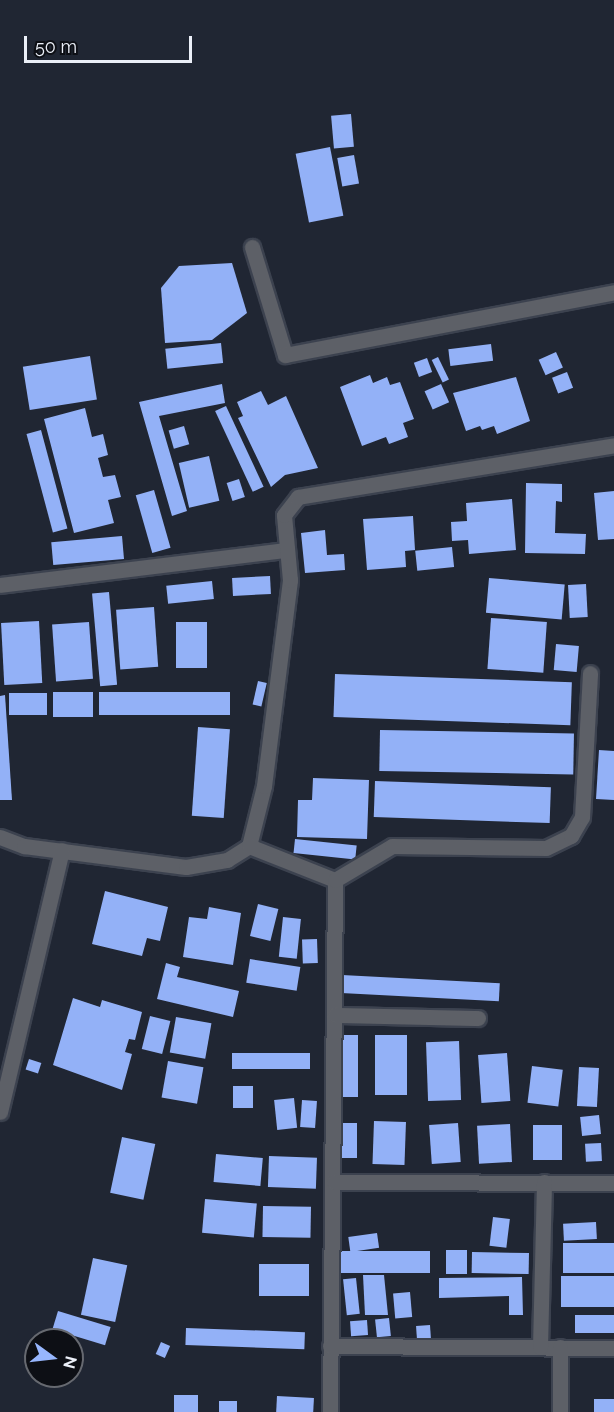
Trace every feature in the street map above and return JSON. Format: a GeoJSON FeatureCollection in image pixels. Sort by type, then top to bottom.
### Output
{"type":"FeatureCollection","features":[{"type":"Feature","properties":{"kind":"street"},"geometry":{"type":"LineString","coordinates":[[252,247],[285,355],[614,292]]}},
{"type":"Feature","properties":{"kind":"street"},"geometry":{"type":"LineString","coordinates":[[0,837],[24,846],[186,867],[227,860],[249,846],[264,786],[290,580],[284,515],[298,497],[614,445]]}},
{"type":"Feature","properties":{"kind":"street"},"geometry":{"type":"LineString","coordinates":[[0,585],[287,550]]}},
{"type":"Feature","properties":{"kind":"street"},"geometry":{"type":"LineString","coordinates":[[335,880],[392,846],[546,848],[572,836],[582,817],[590,673]]}},
{"type":"Feature","properties":{"kind":"street"},"geometry":{"type":"LineString","coordinates":[[249,846],[335,880]]}},
{"type":"Feature","properties":{"kind":"street"},"geometry":{"type":"LineString","coordinates":[[0,1112],[62,850]]}},
{"type":"Feature","properties":{"kind":"street"},"geometry":{"type":"LineString","coordinates":[[330,1412],[334,1182],[335,880]]}},
{"type":"Feature","properties":{"kind":"street"},"geometry":{"type":"LineString","coordinates":[[335,1015],[478,1018]]}},
{"type":"Feature","properties":{"kind":"street"},"geometry":{"type":"LineString","coordinates":[[334,1182],[614,1183]]}},
{"type":"Feature","properties":{"kind":"street"},"geometry":{"type":"LineString","coordinates":[[540,1347],[544,1182]]}},
{"type":"Feature","properties":{"kind":"street"},"geometry":{"type":"LineString","coordinates":[[330,1346],[614,1348]]}},
{"type":"Feature","properties":{"kind":"street"},"geometry":{"type":"LineString","coordinates":[[560,1347],[560,1412]]}},
{"type":"Feature","properties":{"kind":"building"},"geometry":{"type":"Polygon","coordinates":[[[351,114],[354,147],[334,149],[331,116],[351,114]]]}},
{"type":"Feature","properties":{"kind":"building"},"geometry":{"type":"Polygon","coordinates":[[[330,147],[343,216],[309,222],[296,154],[330,147]]]}},
{"type":"Feature","properties":{"kind":"building"},"geometry":{"type":"Polygon","coordinates":[[[354,155],[359,184],[342,187],[337,158],[354,155]]]}},
{"type":"Feature","properties":{"kind":"building"},"geometry":{"type":"Polygon","coordinates":[[[232,263],[247,313],[212,340],[165,343],[161,288],[179,266],[232,263]]]}},
{"type":"Feature","properties":{"kind":"building"},"geometry":{"type":"Polygon","coordinates":[[[221,343],[223,363],[167,369],[165,349],[221,343]]]}},
{"type":"Feature","properties":{"kind":"building"},"geometry":{"type":"Polygon","coordinates":[[[491,344],[493,361],[450,366],[448,349],[491,344]]]}},
{"type":"Feature","properties":{"kind":"building"},"geometry":{"type":"Polygon","coordinates":[[[556,352],[563,368],[546,375],[539,360],[556,352]]]}},
{"type":"Feature","properties":{"kind":"building"},"geometry":{"type":"Polygon","coordinates":[[[90,356],[97,399],[30,410],[23,367],[90,356]]]}},
{"type":"Feature","properties":{"kind":"building"},"geometry":{"type":"Polygon","coordinates":[[[438,357],[449,379],[443,383],[432,360],[438,357]]]}},
{"type":"Feature","properties":{"kind":"building"},"geometry":{"type":"Polygon","coordinates":[[[427,358],[432,372],[419,377],[414,363],[427,358]]]}},
{"type":"Feature","properties":{"kind":"building"},"geometry":{"type":"Polygon","coordinates":[[[567,372],[573,388],[558,394],[552,378],[567,372]]]}},
{"type":"Feature","properties":{"kind":"building"},"geometry":{"type":"Polygon","coordinates":[[[370,375],[373,383],[387,377],[390,385],[400,382],[414,419],[403,423],[408,437],[389,444],[386,437],[362,446],[340,387],[370,375]]]}},
{"type":"Feature","properties":{"kind":"building"},"geometry":{"type":"Polygon","coordinates":[[[516,377],[530,421],[497,434],[494,426],[482,430],[480,426],[466,431],[453,393],[516,377]]]}},
{"type":"Feature","properties":{"kind":"building"},"geometry":{"type":"Polygon","coordinates":[[[222,384],[225,403],[159,416],[187,511],[172,516],[139,402],[222,384]]]}},
{"type":"Feature","properties":{"kind":"building"},"geometry":{"type":"Polygon","coordinates":[[[441,384],[449,402],[433,410],[425,391],[441,384]]]}},
{"type":"Feature","properties":{"kind":"building"},"geometry":{"type":"Polygon","coordinates":[[[261,391],[268,405],[286,396],[318,468],[285,475],[271,487],[238,418],[243,416],[237,402],[261,391]]]}},
{"type":"Feature","properties":{"kind":"building"},"geometry":{"type":"Polygon","coordinates":[[[226,406],[264,487],[253,492],[215,411],[226,406]]]}},
{"type":"Feature","properties":{"kind":"building"},"geometry":{"type":"Polygon","coordinates":[[[85,408],[92,437],[103,434],[108,455],[98,458],[103,477],[115,475],[121,497],[108,500],[114,523],[74,533],[44,419],[85,408]]]}},
{"type":"Feature","properties":{"kind":"building"},"geometry":{"type":"Polygon","coordinates":[[[184,426],[189,444],[174,449],[169,430],[184,426]]]}},
{"type":"Feature","properties":{"kind":"building"},"geometry":{"type":"Polygon","coordinates":[[[41,430],[67,529],[53,532],[27,434],[41,430]]]}},
{"type":"Feature","properties":{"kind":"building"},"geometry":{"type":"Polygon","coordinates":[[[209,456],[219,501],[189,508],[179,463],[209,456]]]}},
{"type":"Feature","properties":{"kind":"building"},"geometry":{"type":"Polygon","coordinates":[[[239,479],[245,497],[233,501],[227,483],[239,479]]]}},
{"type":"Feature","properties":{"kind":"building"},"geometry":{"type":"Polygon","coordinates":[[[526,483],[562,484],[562,502],[556,501],[555,533],[586,534],[585,554],[525,553],[526,483]]]}},
{"type":"Feature","properties":{"kind":"building"},"geometry":{"type":"Polygon","coordinates":[[[154,490],[171,548],[152,553],[136,495],[154,490]]]}},
{"type":"Feature","properties":{"kind":"building"},"geometry":{"type":"Polygon","coordinates":[[[614,491],[614,539],[598,540],[594,493],[614,491]]]}},
{"type":"Feature","properties":{"kind":"building"},"geometry":{"type":"Polygon","coordinates":[[[512,499],[516,550],[469,554],[468,540],[452,541],[451,522],[467,521],[466,503],[512,499]]]}},
{"type":"Feature","properties":{"kind":"building"},"geometry":{"type":"Polygon","coordinates":[[[413,516],[415,550],[405,551],[406,567],[367,570],[363,519],[413,516]]]}},
{"type":"Feature","properties":{"kind":"building"},"geometry":{"type":"Polygon","coordinates":[[[325,530],[327,555],[344,554],[345,570],[305,573],[301,533],[325,530]]]}},
{"type":"Feature","properties":{"kind":"building"},"geometry":{"type":"Polygon","coordinates":[[[122,536],[124,559],[53,565],[51,542],[122,536]]]}},
{"type":"Feature","properties":{"kind":"building"},"geometry":{"type":"Polygon","coordinates":[[[452,547],[454,567],[417,571],[415,551],[452,547]]]}},
{"type":"Feature","properties":{"kind":"building"},"geometry":{"type":"Polygon","coordinates":[[[270,576],[271,594],[233,596],[232,578],[270,576]]]}},
{"type":"Feature","properties":{"kind":"building"},"geometry":{"type":"Polygon","coordinates":[[[489,578],[565,585],[562,619],[486,613],[489,578]]]}},
{"type":"Feature","properties":{"kind":"building"},"geometry":{"type":"Polygon","coordinates":[[[212,581],[214,599],[168,604],[166,586],[212,581]]]}},
{"type":"Feature","properties":{"kind":"building"},"geometry":{"type":"Polygon","coordinates":[[[586,584],[588,617],[570,618],[568,585],[586,584]]]}},
{"type":"Feature","properties":{"kind":"building"},"geometry":{"type":"Polygon","coordinates":[[[109,592],[117,685],[100,686],[92,593],[109,592]]]}},
{"type":"Feature","properties":{"kind":"building"},"geometry":{"type":"Polygon","coordinates":[[[154,607],[158,667],[120,670],[116,610],[154,607]]]}},
{"type":"Feature","properties":{"kind":"building"},"geometry":{"type":"Polygon","coordinates":[[[491,618],[547,622],[543,673],[487,669],[491,618]]]}},
{"type":"Feature","properties":{"kind":"building"},"geometry":{"type":"Polygon","coordinates":[[[39,621],[42,683],[4,685],[1,623],[39,621]]]}},
{"type":"Feature","properties":{"kind":"building"},"geometry":{"type":"Polygon","coordinates":[[[89,622],[93,679],[56,681],[52,625],[89,622]]]}},
{"type":"Feature","properties":{"kind":"building"},"geometry":{"type":"Polygon","coordinates":[[[176,622],[207,622],[207,668],[176,668],[176,622]]]}},
{"type":"Feature","properties":{"kind":"building"},"geometry":{"type":"Polygon","coordinates":[[[556,644],[579,646],[577,672],[554,670],[556,644]]]}},
{"type":"Feature","properties":{"kind":"building"},"geometry":{"type":"Polygon","coordinates":[[[335,674],[572,682],[570,725],[333,717],[335,674]]]}},
{"type":"Feature","properties":{"kind":"building"},"geometry":{"type":"Polygon","coordinates":[[[258,681],[267,683],[261,706],[253,704],[258,681]]]}},
{"type":"Feature","properties":{"kind":"building"},"geometry":{"type":"Polygon","coordinates":[[[53,692],[93,692],[93,717],[53,717],[53,692]]]}},
{"type":"Feature","properties":{"kind":"building"},"geometry":{"type":"Polygon","coordinates":[[[99,692],[230,692],[230,715],[99,715],[99,692]]]}},
{"type":"Feature","properties":{"kind":"building"},"geometry":{"type":"Polygon","coordinates":[[[9,693],[47,693],[47,715],[9,715],[9,693]]]}},
{"type":"Feature","properties":{"kind":"building"},"geometry":{"type":"Polygon","coordinates":[[[5,695],[12,800],[0,800],[0,696],[5,695]]]}},
{"type":"Feature","properties":{"kind":"building"},"geometry":{"type":"Polygon","coordinates":[[[198,727],[230,729],[224,818],[192,816],[198,727]]]}},
{"type":"Feature","properties":{"kind":"building"},"geometry":{"type":"Polygon","coordinates":[[[380,730],[574,733],[573,774],[379,771],[380,730]]]}},
{"type":"Feature","properties":{"kind":"building"},"geometry":{"type":"Polygon","coordinates":[[[599,750],[614,751],[614,800],[596,799],[599,750]]]}},
{"type":"Feature","properties":{"kind":"building"},"geometry":{"type":"Polygon","coordinates":[[[313,778],[369,780],[367,839],[297,837],[298,800],[312,800],[313,778]]]}},
{"type":"Feature","properties":{"kind":"building"},"geometry":{"type":"Polygon","coordinates":[[[375,781],[551,787],[550,823],[374,817],[375,781]]]}},
{"type":"Feature","properties":{"kind":"building"},"geometry":{"type":"Polygon","coordinates":[[[295,839],[357,845],[355,859],[294,853],[295,839]]]}},
{"type":"Feature","properties":{"kind":"building"},"geometry":{"type":"Polygon","coordinates":[[[105,891],[168,907],[160,941],[147,938],[142,956],[92,944],[105,891]]]}},
{"type":"Feature","properties":{"kind":"building"},"geometry":{"type":"Polygon","coordinates":[[[258,904],[278,909],[270,941],[250,936],[258,904]]]}},
{"type":"Feature","properties":{"kind":"building"},"geometry":{"type":"Polygon","coordinates":[[[209,907],[241,913],[233,965],[183,957],[189,917],[207,919],[209,907]]]}},
{"type":"Feature","properties":{"kind":"building"},"geometry":{"type":"Polygon","coordinates":[[[283,917],[301,919],[297,959],[279,957],[283,917]]]}},
{"type":"Feature","properties":{"kind":"building"},"geometry":{"type":"Polygon","coordinates":[[[317,939],[318,963],[303,964],[302,940],[317,939]]]}},
{"type":"Feature","properties":{"kind":"building"},"geometry":{"type":"Polygon","coordinates":[[[250,959],[300,967],[297,991],[246,983],[250,959]]]}},
{"type":"Feature","properties":{"kind":"building"},"geometry":{"type":"Polygon","coordinates":[[[166,963],[180,967],[177,977],[239,991],[233,1017],[157,999],[166,963]]]}},
{"type":"Feature","properties":{"kind":"building"},"geometry":{"type":"Polygon","coordinates":[[[342,975],[500,983],[499,1001],[341,993],[342,975]]]}},
{"type":"Feature","properties":{"kind":"building"},"geometry":{"type":"Polygon","coordinates":[[[73,998],[100,1007],[102,1000],[142,1012],[135,1040],[129,1039],[125,1052],[132,1054],[122,1090],[53,1065],[73,998]]]}},
{"type":"Feature","properties":{"kind":"building"},"geometry":{"type":"Polygon","coordinates":[[[150,1016],[170,1021],[162,1054],[142,1049],[150,1016]]]}},
{"type":"Feature","properties":{"kind":"building"},"geometry":{"type":"Polygon","coordinates":[[[176,1017],[211,1023],[205,1059],[170,1052],[176,1017]]]}},
{"type":"Feature","properties":{"kind":"building"},"geometry":{"type":"Polygon","coordinates":[[[341,1035],[358,1035],[358,1097],[341,1097],[341,1035]]]}},
{"type":"Feature","properties":{"kind":"building"},"geometry":{"type":"Polygon","coordinates":[[[375,1035],[407,1035],[407,1095],[375,1095],[375,1035]]]}},
{"type":"Feature","properties":{"kind":"building"},"geometry":{"type":"Polygon","coordinates":[[[459,1041],[461,1100],[428,1101],[426,1042],[459,1041]]]}},
{"type":"Feature","properties":{"kind":"building"},"geometry":{"type":"Polygon","coordinates":[[[232,1053],[310,1053],[310,1069],[232,1069],[232,1053]]]}},
{"type":"Feature","properties":{"kind":"building"},"geometry":{"type":"Polygon","coordinates":[[[507,1053],[510,1101],[481,1103],[478,1055],[507,1053]]]}},
{"type":"Feature","properties":{"kind":"building"},"geometry":{"type":"Polygon","coordinates":[[[29,1059],[41,1063],[38,1073],[26,1069],[29,1059]]]}},
{"type":"Feature","properties":{"kind":"building"},"geometry":{"type":"Polygon","coordinates":[[[168,1061],[203,1067],[197,1104],[162,1097],[168,1061]]]}},
{"type":"Feature","properties":{"kind":"building"},"geometry":{"type":"Polygon","coordinates":[[[532,1066],[563,1070],[558,1107],[527,1103],[532,1066]]]}},
{"type":"Feature","properties":{"kind":"building"},"geometry":{"type":"Polygon","coordinates":[[[579,1067],[599,1068],[597,1107],[577,1106],[579,1067]]]}},
{"type":"Feature","properties":{"kind":"building"},"geometry":{"type":"Polygon","coordinates":[[[233,1086],[253,1086],[253,1108],[233,1108],[233,1086]]]}},
{"type":"Feature","properties":{"kind":"building"},"geometry":{"type":"Polygon","coordinates":[[[294,1098],[297,1128],[277,1130],[274,1100],[294,1098]]]}},
{"type":"Feature","properties":{"kind":"building"},"geometry":{"type":"Polygon","coordinates":[[[302,1100],[317,1101],[315,1128],[300,1127],[302,1100]]]}},
{"type":"Feature","properties":{"kind":"building"},"geometry":{"type":"Polygon","coordinates":[[[599,1115],[601,1134],[582,1136],[580,1117],[599,1115]]]}},
{"type":"Feature","properties":{"kind":"building"},"geometry":{"type":"Polygon","coordinates":[[[374,1121],[406,1122],[404,1165],[372,1164],[374,1121]]]}},
{"type":"Feature","properties":{"kind":"building"},"geometry":{"type":"Polygon","coordinates":[[[342,1123],[357,1123],[357,1158],[342,1158],[342,1123]]]}},
{"type":"Feature","properties":{"kind":"building"},"geometry":{"type":"Polygon","coordinates":[[[458,1123],[461,1162],[432,1164],[429,1125],[458,1123]]]}},
{"type":"Feature","properties":{"kind":"building"},"geometry":{"type":"Polygon","coordinates":[[[510,1124],[512,1162],[479,1164],[477,1126],[510,1124]]]}},
{"type":"Feature","properties":{"kind":"building"},"geometry":{"type":"Polygon","coordinates":[[[533,1125],[562,1125],[562,1160],[533,1160],[533,1125]]]}},
{"type":"Feature","properties":{"kind":"building"},"geometry":{"type":"Polygon","coordinates":[[[122,1137],[155,1144],[143,1200],[110,1193],[122,1137]]]}},
{"type":"Feature","properties":{"kind":"building"},"geometry":{"type":"Polygon","coordinates":[[[601,1143],[602,1161],[586,1162],[585,1144],[601,1143]]]}},
{"type":"Feature","properties":{"kind":"building"},"geometry":{"type":"Polygon","coordinates":[[[216,1154],[263,1158],[260,1186],[214,1182],[216,1154]]]}},
{"type":"Feature","properties":{"kind":"building"},"geometry":{"type":"Polygon","coordinates":[[[269,1156],[317,1158],[316,1189],[268,1187],[269,1156]]]}},
{"type":"Feature","properties":{"kind":"building"},"geometry":{"type":"Polygon","coordinates":[[[205,1199],[257,1204],[254,1237],[202,1233],[205,1199]]]}},
{"type":"Feature","properties":{"kind":"building"},"geometry":{"type":"Polygon","coordinates":[[[263,1206],[311,1207],[310,1238],[262,1237],[263,1206]]]}},
{"type":"Feature","properties":{"kind":"building"},"geometry":{"type":"Polygon","coordinates":[[[493,1217],[510,1219],[506,1248],[489,1246],[493,1217]]]}},
{"type":"Feature","properties":{"kind":"building"},"geometry":{"type":"Polygon","coordinates":[[[596,1222],[597,1239],[564,1241],[563,1224],[596,1222]]]}},
{"type":"Feature","properties":{"kind":"building"},"geometry":{"type":"Polygon","coordinates":[[[377,1233],[379,1248],[350,1252],[348,1237],[377,1233]]]}},
{"type":"Feature","properties":{"kind":"building"},"geometry":{"type":"Polygon","coordinates":[[[563,1243],[614,1243],[614,1273],[563,1273],[563,1243]]]}},
{"type":"Feature","properties":{"kind":"building"},"geometry":{"type":"Polygon","coordinates":[[[446,1250],[467,1250],[467,1274],[446,1274],[446,1250]]]}},
{"type":"Feature","properties":{"kind":"building"},"geometry":{"type":"Polygon","coordinates":[[[340,1251],[430,1251],[430,1273],[340,1273],[340,1251]]]}},
{"type":"Feature","properties":{"kind":"building"},"geometry":{"type":"Polygon","coordinates":[[[472,1252],[529,1253],[529,1274],[472,1273],[472,1252]]]}},
{"type":"Feature","properties":{"kind":"building"},"geometry":{"type":"Polygon","coordinates":[[[93,1258],[127,1265],[115,1322],[81,1315],[93,1258]]]}},
{"type":"Feature","properties":{"kind":"building"},"geometry":{"type":"Polygon","coordinates":[[[259,1264],[309,1264],[309,1296],[259,1296],[259,1264]]]}},
{"type":"Feature","properties":{"kind":"building"},"geometry":{"type":"Polygon","coordinates":[[[363,1275],[384,1275],[388,1315],[365,1315],[363,1275]]]}},
{"type":"Feature","properties":{"kind":"building"},"geometry":{"type":"Polygon","coordinates":[[[561,1276],[614,1276],[614,1307],[561,1307],[561,1276]]]}},
{"type":"Feature","properties":{"kind":"building"},"geometry":{"type":"Polygon","coordinates":[[[522,1277],[523,1315],[509,1315],[509,1296],[439,1298],[439,1278],[522,1277]]]}},
{"type":"Feature","properties":{"kind":"building"},"geometry":{"type":"Polygon","coordinates":[[[356,1278],[360,1314],[347,1315],[343,1279],[356,1278]]]}},
{"type":"Feature","properties":{"kind":"building"},"geometry":{"type":"Polygon","coordinates":[[[410,1292],[412,1317],[395,1318],[393,1293],[410,1292]]]}},
{"type":"Feature","properties":{"kind":"building"},"geometry":{"type":"Polygon","coordinates":[[[58,1311],[111,1327],[105,1345],[84,1339],[84,1328],[53,1328],[58,1311]]]}},
{"type":"Feature","properties":{"kind":"building"},"geometry":{"type":"Polygon","coordinates":[[[575,1315],[614,1315],[614,1333],[575,1333],[575,1315]]]}},
{"type":"Feature","properties":{"kind":"building"},"geometry":{"type":"Polygon","coordinates":[[[389,1318],[391,1336],[377,1337],[375,1319],[389,1318]]]}},
{"type":"Feature","properties":{"kind":"building"},"geometry":{"type":"Polygon","coordinates":[[[367,1320],[368,1335],[351,1336],[350,1321],[367,1320]]]}},
{"type":"Feature","properties":{"kind":"building"},"geometry":{"type":"Polygon","coordinates":[[[430,1325],[431,1340],[417,1341],[416,1326],[430,1325]]]}},
{"type":"Feature","properties":{"kind":"building"},"geometry":{"type":"Polygon","coordinates":[[[186,1328],[305,1332],[304,1349],[185,1345],[186,1328]]]}},
{"type":"Feature","properties":{"kind":"building"},"geometry":{"type":"Polygon","coordinates":[[[161,1342],[170,1346],[165,1358],[156,1354],[161,1342]]]}},
{"type":"Feature","properties":{"kind":"building"},"geometry":{"type":"Polygon","coordinates":[[[174,1395],[198,1395],[198,1412],[174,1412],[174,1395]]]}},
{"type":"Feature","properties":{"kind":"building"},"geometry":{"type":"Polygon","coordinates":[[[277,1396],[314,1398],[313,1412],[276,1412],[277,1396]]]}},
{"type":"Feature","properties":{"kind":"building"},"geometry":{"type":"Polygon","coordinates":[[[594,1399],[614,1399],[614,1412],[594,1412],[594,1399]]]}},
{"type":"Feature","properties":{"kind":"building"},"geometry":{"type":"Polygon","coordinates":[[[219,1401],[237,1401],[237,1412],[219,1412],[219,1401]]]}}]}
